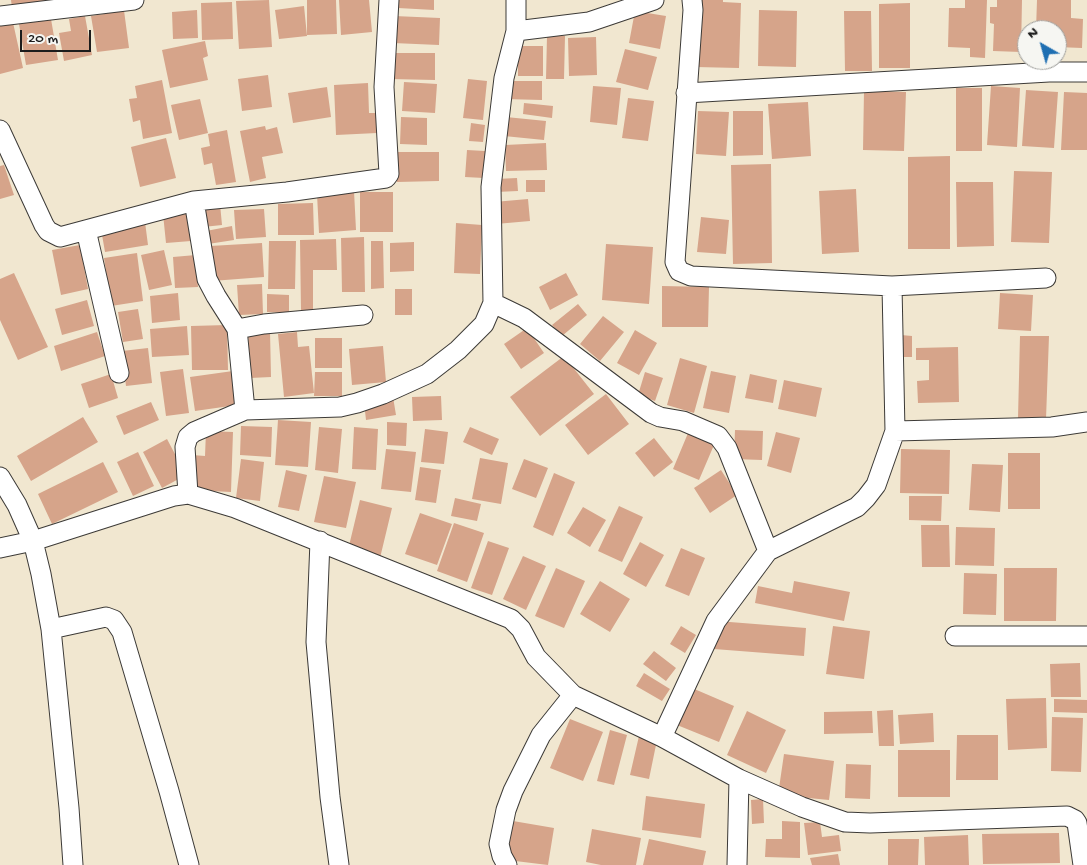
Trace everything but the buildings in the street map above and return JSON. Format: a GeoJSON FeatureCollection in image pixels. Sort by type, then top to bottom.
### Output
{"type":"FeatureCollection","features":[{"type":"Feature","properties":{"kind":"street"},"geometry":{"type":"LineString","coordinates":[[0,16],[134,0]]}},
{"type":"Feature","properties":{"kind":"street"},"geometry":{"type":"LineString","coordinates":[[0,130],[48,230],[60,237],[194,201],[288,192],[387,177],[384,87],[389,0]]}},
{"type":"Feature","properties":{"kind":"street"},"geometry":{"type":"LineString","coordinates":[[188,494],[185,447],[188,437],[194,432],[245,410],[340,407],[383,394],[427,374],[484,324],[493,303],[490,187],[504,78],[516,31],[516,0]]}},
{"type":"Feature","properties":{"kind":"street"},"geometry":{"type":"LineString","coordinates":[[516,31],[589,22],[654,0]]}},
{"type":"Feature","properties":{"kind":"street"},"geometry":{"type":"LineString","coordinates":[[692,0],[675,262],[679,272],[691,276],[892,286],[1046,278]]}},
{"type":"Feature","properties":{"kind":"street"},"geometry":{"type":"LineString","coordinates":[[686,93],[1039,72],[1087,72]]}},
{"type":"Feature","properties":{"kind":"street"},"geometry":{"type":"LineString","coordinates":[[194,201],[206,279],[237,329],[245,410]]}},
{"type":"Feature","properties":{"kind":"street"},"geometry":{"type":"LineString","coordinates":[[86,230],[120,373]]}},
{"type":"Feature","properties":{"kind":"street"},"geometry":{"type":"LineString","coordinates":[[662,737],[716,621],[768,551],[857,507],[876,485],[895,431],[892,286]]}},
{"type":"Feature","properties":{"kind":"street"},"geometry":{"type":"LineString","coordinates":[[493,303],[524,318],[651,412],[660,417],[683,421],[718,436],[726,448],[768,551]]}},
{"type":"Feature","properties":{"kind":"street"},"geometry":{"type":"LineString","coordinates":[[237,329],[264,324],[363,315]]}},
{"type":"Feature","properties":{"kind":"street"},"geometry":{"type":"LineString","coordinates":[[895,431],[1052,427],[1087,422]]}},
{"type":"Feature","properties":{"kind":"street"},"geometry":{"type":"LineString","coordinates":[[0,477],[17,505],[33,541],[51,629],[73,865]]}},
{"type":"Feature","properties":{"kind":"street"},"geometry":{"type":"LineString","coordinates":[[7,547],[33,541],[174,496],[188,494],[235,508],[510,619],[521,628],[536,658],[573,694],[662,737],[739,779],[802,808],[845,822],[870,823],[998,820],[1067,816],[1077,823],[1083,865],[1087,865]]}},
{"type":"Feature","properties":{"kind":"street"},"geometry":{"type":"LineString","coordinates":[[320,541],[316,642],[329,788],[339,865]]}},
{"type":"Feature","properties":{"kind":"street"},"geometry":{"type":"LineString","coordinates":[[51,629],[106,616],[114,620],[122,632],[170,792],[189,865]]}},
{"type":"Feature","properties":{"kind":"street"},"geometry":{"type":"LineString","coordinates":[[955,636],[1087,636]]}},
{"type":"Feature","properties":{"kind":"street"},"geometry":{"type":"LineString","coordinates":[[507,865],[500,850],[500,844],[506,810],[513,791],[541,735],[573,694]]}},
{"type":"Feature","properties":{"kind":"street"},"geometry":{"type":"LineString","coordinates":[[737,865],[739,779]]}}]}
